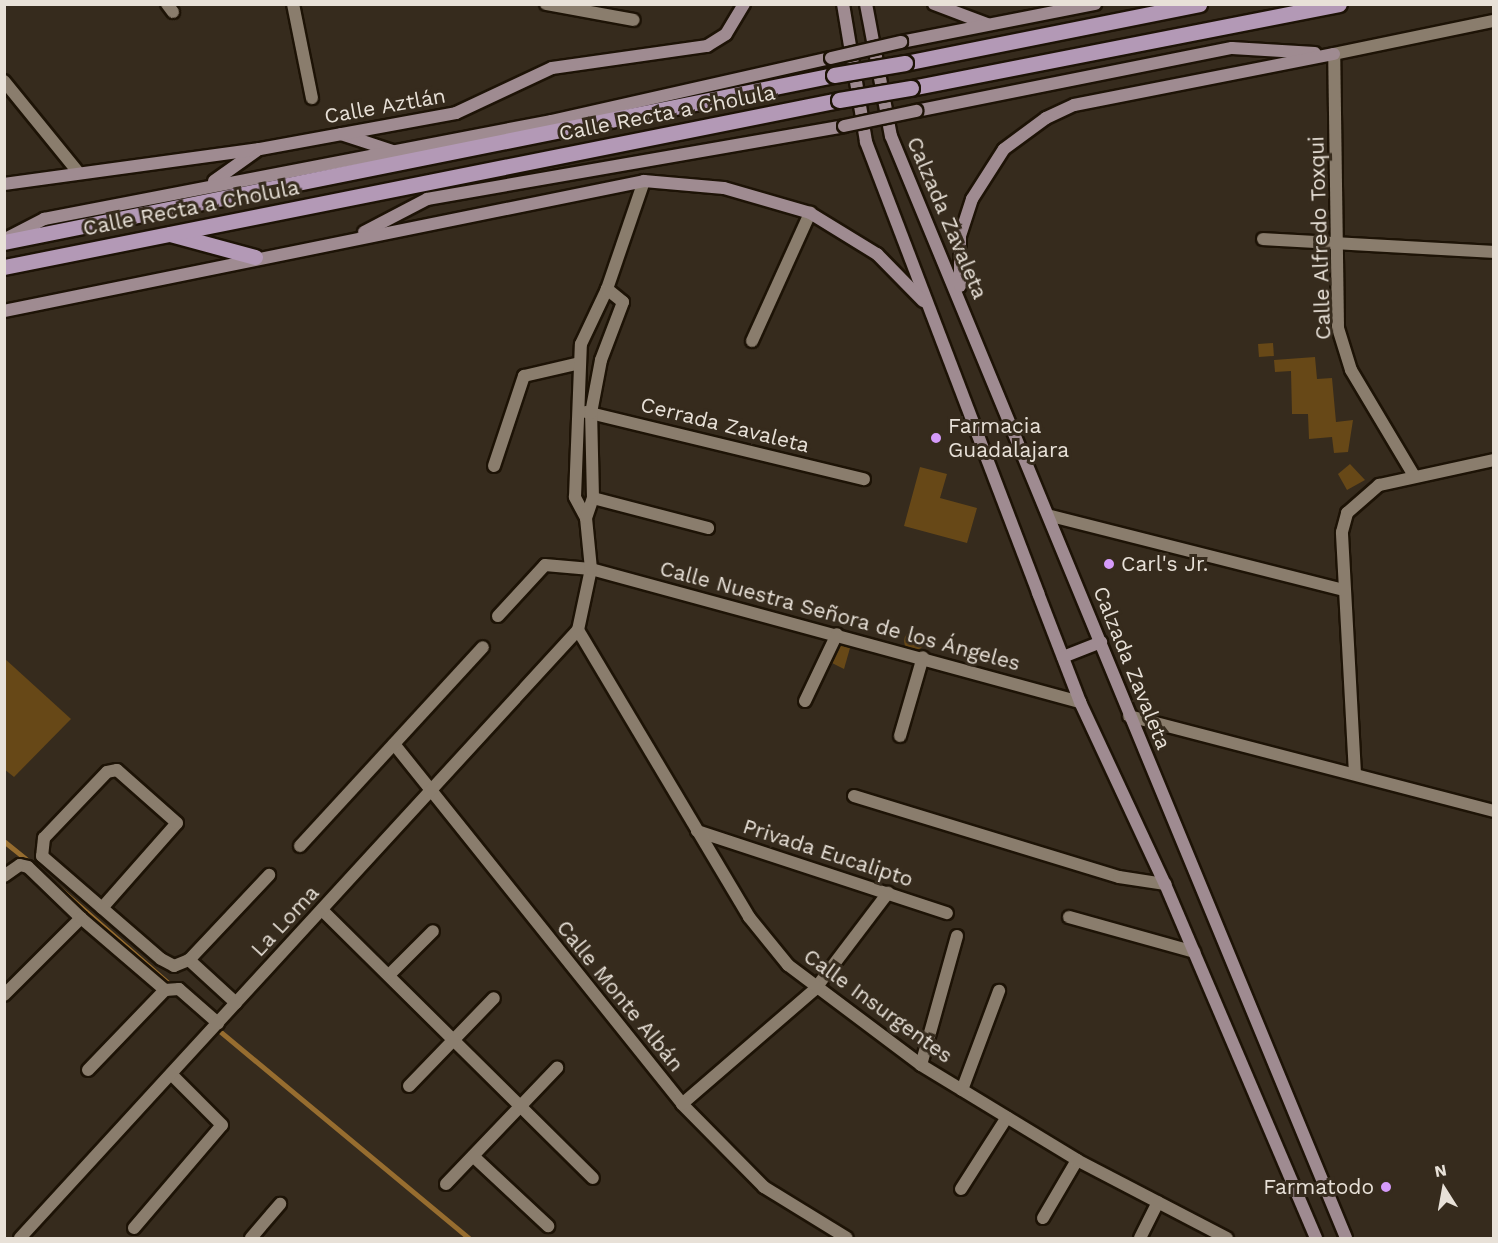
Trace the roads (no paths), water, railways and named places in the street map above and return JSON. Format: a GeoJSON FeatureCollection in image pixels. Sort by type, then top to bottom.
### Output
{"type":"FeatureCollection","features":[{"type":"Feature","properties":{"kind":"main road","name":"Calle Aztlán"},"geometry":{"type":"LineString","coordinates":[[4,184],[78,172],[260,149],[456,113],[552,68],[707,46],[726,34],[744,4]]}},
{"type":"Feature","properties":{"kind":"main road"},"geometry":{"type":"LineString","coordinates":[[843,4],[866,142],[938,325],[1080,702],[1165,884],[1316,1239]]}},
{"type":"Feature","properties":{"kind":"main road","name":"Calzada Zavaleta"},"geometry":{"type":"LineString","coordinates":[[866,4],[891,136],[1051,516],[1129,716],[1346,1239]]}},
{"type":"Feature","properties":{"kind":"main road"},"geometry":{"type":"LineString","coordinates":[[934,4],[991,25]]}},
{"type":"Feature","properties":{"kind":"main road"},"geometry":{"type":"LineString","coordinates":[[4,240],[44,219],[210,184],[394,152],[901,42],[1095,4]]}},
{"type":"Feature","properties":{"kind":"main road","name":"Calle Recta a Cholula"},"geometry":{"type":"LineString","coordinates":[[4,240],[1199,4]]}},
{"type":"Feature","properties":{"kind":"main road","name":"Calle Recta a Cholula"},"geometry":{"type":"LineString","coordinates":[[4,267],[839,100],[1339,4]]}},
{"type":"Feature","properties":{"kind":"main road"},"geometry":{"type":"LineString","coordinates":[[353,238],[427,199],[843,126],[1232,48],[1334,54]]}},
{"type":"Feature","properties":{"kind":"main road"},"geometry":{"type":"LineString","coordinates":[[963,308],[957,270],[972,199],[1004,149],[1046,118],[1074,105],[1334,54]]}},
{"type":"Feature","properties":{"kind":"main road"},"geometry":{"type":"LineString","coordinates":[[340,134],[394,152]]}},
{"type":"Feature","properties":{"kind":"main road"},"geometry":{"type":"LineString","coordinates":[[210,184],[260,149]]}},
{"type":"Feature","properties":{"kind":"main road"},"geometry":{"type":"LineString","coordinates":[[4,310],[255,257],[644,180],[724,188],[810,213],[877,254],[914,287],[938,325]]}},
{"type":"Feature","properties":{"kind":"main road"},"geometry":{"type":"LineString","coordinates":[[167,234],[255,257]]}},
{"type":"Feature","properties":{"kind":"main road"},"geometry":{"type":"LineString","coordinates":[[1064,657],[1101,642]]}},
{"type":"Feature","properties":{"kind":"street"},"geometry":{"type":"LineString","coordinates":[[293,4],[312,98]]}},
{"type":"Feature","properties":{"kind":"street"},"geometry":{"type":"LineString","coordinates":[[546,4],[634,20]]}},
{"type":"Feature","properties":{"kind":"street"},"geometry":{"type":"LineString","coordinates":[[1334,54],[1494,21]]}},
{"type":"Feature","properties":{"kind":"street","name":"Calle Alfredo Toxqui"},"geometry":{"type":"LineString","coordinates":[[1334,54],[1337,241],[1343,348],[1413,474]]}},
{"type":"Feature","properties":{"kind":"street"},"geometry":{"type":"LineString","coordinates":[[4,81],[78,172]]}},
{"type":"Feature","properties":{"kind":"street"},"geometry":{"type":"LineString","coordinates":[[579,630],[591,569],[586,518],[575,497],[576,410],[581,344],[607,289],[644,180]]}},
{"type":"Feature","properties":{"kind":"street"},"geometry":{"type":"LineString","coordinates":[[752,341],[810,213]]}},
{"type":"Feature","properties":{"kind":"street"},"geometry":{"type":"LineString","coordinates":[[1263,239],[1337,241],[1494,252]]}},
{"type":"Feature","properties":{"kind":"street"},"geometry":{"type":"LineString","coordinates":[[586,518],[592,498],[591,413],[601,360],[623,302],[607,289]]}},
{"type":"Feature","properties":{"kind":"street"},"geometry":{"type":"LineString","coordinates":[[494,466],[524,376],[579,363]]}},
{"type":"Feature","properties":{"kind":"street","name":"Cerrada Zavaleta"},"geometry":{"type":"LineString","coordinates":[[576,410],[864,479]]}},
{"type":"Feature","properties":{"kind":"street"},"geometry":{"type":"LineString","coordinates":[[1355,774],[1342,531],[1347,513],[1379,485],[1413,474],[1494,460]]}},
{"type":"Feature","properties":{"kind":"street"},"geometry":{"type":"LineString","coordinates":[[592,498],[708,528]]}},
{"type":"Feature","properties":{"kind":"street"},"geometry":{"type":"LineString","coordinates":[[1051,516],[1344,590]]}},
{"type":"Feature","properties":{"kind":"street","name":"Calle Nuestra Señora de los Ángeles"},"geometry":{"type":"LineString","coordinates":[[498,616],[545,565],[591,569],[923,657],[1080,702]]}},
{"type":"Feature","properties":{"kind":"street","name":"La Loma"},"geometry":{"type":"LineString","coordinates":[[22,1238],[579,630]]}},
{"type":"Feature","properties":{"kind":"street","name":"Calle Insurgentes"},"geometry":{"type":"LineString","coordinates":[[579,630],[697,831],[766,942],[815,989],[921,1065],[1077,1160],[1227,1239]]}},
{"type":"Feature","properties":{"kind":"street"},"geometry":{"type":"LineString","coordinates":[[805,701],[837,634]]}},
{"type":"Feature","properties":{"kind":"street"},"geometry":{"type":"LineString","coordinates":[[300,846],[483,647]]}},
{"type":"Feature","properties":{"kind":"street"},"geometry":{"type":"LineString","coordinates":[[900,736],[923,657]]}},
{"type":"Feature","properties":{"kind":"street"},"geometry":{"type":"LineString","coordinates":[[1129,716],[1494,811]]}},
{"type":"Feature","properties":{"kind":"street","name":"Calle Monte Albán"},"geometry":{"type":"LineString","coordinates":[[394,744],[430,793],[682,1104],[764,1187],[848,1239]]}},
{"type":"Feature","properties":{"kind":"street"},"geometry":{"type":"LineString","coordinates":[[102,908],[177,823],[117,770],[107,772],[41,846],[42,856],[102,908],[161,959],[174,966],[189,960],[269,875]]}},
{"type":"Feature","properties":{"kind":"street"},"geometry":{"type":"LineString","coordinates":[[854,796],[1119,877],[1165,884]]}},
{"type":"Feature","properties":{"kind":"street","name":"Privada Eucalipto"},"geometry":{"type":"LineString","coordinates":[[697,831],[947,913]]}},
{"type":"Feature","properties":{"kind":"street"},"geometry":{"type":"LineString","coordinates":[[4,876],[20,865],[28,867],[81,918],[165,990]]}},
{"type":"Feature","properties":{"kind":"street"},"geometry":{"type":"LineString","coordinates":[[682,1104],[815,989],[888,893]]}},
{"type":"Feature","properties":{"kind":"street"},"geometry":{"type":"LineString","coordinates":[[322,910],[593,1178]]}},
{"type":"Feature","properties":{"kind":"street"},"geometry":{"type":"LineString","coordinates":[[1069,917],[1194,952]]}},
{"type":"Feature","properties":{"kind":"street"},"geometry":{"type":"LineString","coordinates":[[4,995],[81,918]]}},
{"type":"Feature","properties":{"kind":"street"},"geometry":{"type":"LineString","coordinates":[[389,975],[433,931]]}},
{"type":"Feature","properties":{"kind":"street"},"geometry":{"type":"LineString","coordinates":[[921,1065],[957,936]]}},
{"type":"Feature","properties":{"kind":"street"},"geometry":{"type":"LineString","coordinates":[[189,960],[236,1003]]}},
{"type":"Feature","properties":{"kind":"street"},"geometry":{"type":"LineString","coordinates":[[88,1070],[165,990],[179,989],[218,1023]]}},
{"type":"Feature","properties":{"kind":"street"},"geometry":{"type":"LineString","coordinates":[[962,1090],[999,991]]}},
{"type":"Feature","properties":{"kind":"street"},"geometry":{"type":"LineString","coordinates":[[409,1086],[494,998]]}},
{"type":"Feature","properties":{"kind":"street"},"geometry":{"type":"LineString","coordinates":[[446,1184],[557,1068]]}},
{"type":"Feature","properties":{"kind":"street"},"geometry":{"type":"LineString","coordinates":[[134,1228],[222,1125],[171,1074]]}},
{"type":"Feature","properties":{"kind":"street"},"geometry":{"type":"LineString","coordinates":[[961,1189],[1007,1117]]}},
{"type":"Feature","properties":{"kind":"street"},"geometry":{"type":"LineString","coordinates":[[473,1156],[548,1226]]}},
{"type":"Feature","properties":{"kind":"street"},"geometry":{"type":"LineString","coordinates":[[1043,1218],[1077,1160]]}},
{"type":"Feature","properties":{"kind":"street"},"geometry":{"type":"LineString","coordinates":[[1140,1239],[1158,1202]]}},
{"type":"Feature","properties":{"kind":"street"},"geometry":{"type":"LineString","coordinates":[[251,1239],[280,1204]]}},
{"type":"Feature","properties":{"kind":"waterway"},"geometry":{"type":"LineString","coordinates":[[4,841],[32,864]]}},
{"type":"Feature","properties":{"kind":"waterway"},"geometry":{"type":"LineString","coordinates":[[50,880],[172,986]]}},
{"type":"Feature","properties":{"kind":"waterway"},"geometry":{"type":"LineString","coordinates":[[215,1027],[469,1238]]}},
{"type":"Feature","properties":{"kind":"place","name":"Farmacia Guadalajara"},"geometry":{"type":"Point","coordinates":[936,438]}},
{"type":"Feature","properties":{"kind":"place","name":"Carl's Jr."},"geometry":{"type":"Point","coordinates":[1109,564]}},
{"type":"Feature","properties":{"kind":"place","name":"Farmatodo"},"geometry":{"type":"Point","coordinates":[1386,1187]}}]}
